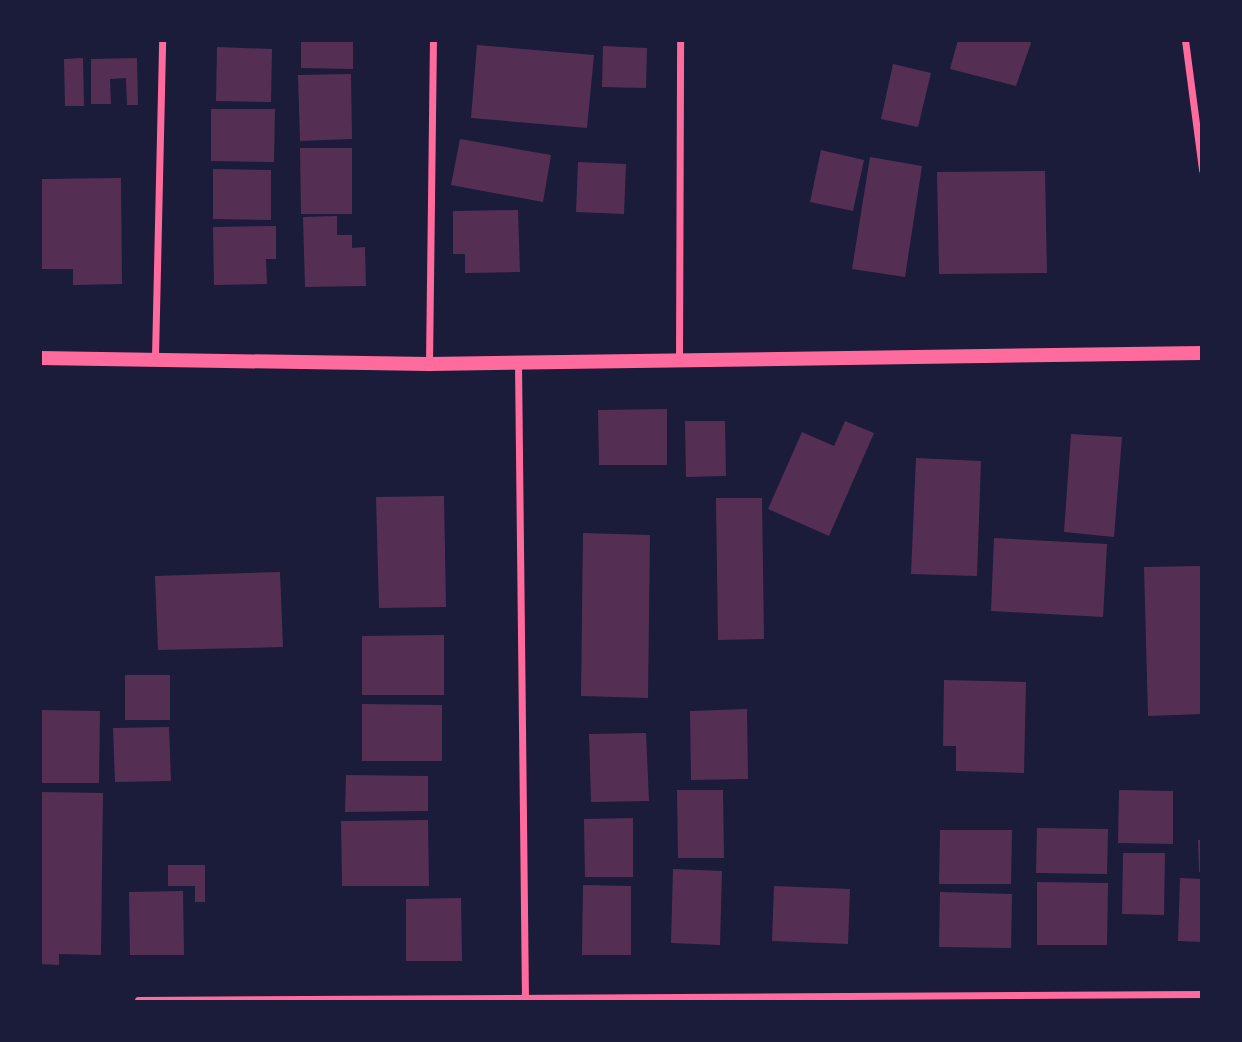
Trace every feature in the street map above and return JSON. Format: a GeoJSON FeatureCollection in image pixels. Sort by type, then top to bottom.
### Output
{"type":"FeatureCollection","features":[{"type":"Feature","properties":{"kind":"main road"},"geometry":{"type":"LineString","coordinates":[[40,358],[155,356],[429,364],[1202,353]]}},
{"type":"Feature","properties":{"kind":"street"},"geometry":{"type":"LineString","coordinates":[[155,356],[162,40]]}},
{"type":"Feature","properties":{"kind":"street"},"geometry":{"type":"LineString","coordinates":[[429,364],[433,40]]}},
{"type":"Feature","properties":{"kind":"street"},"geometry":{"type":"LineString","coordinates":[[679,361],[680,40]]}},
{"type":"Feature","properties":{"kind":"street"},"geometry":{"type":"LineString","coordinates":[[1185,40],[1202,170]]}},
{"type":"Feature","properties":{"kind":"street"},"geometry":{"type":"LineString","coordinates":[[518,363],[525,1000]]}},
{"type":"Feature","properties":{"kind":"street"},"geometry":{"type":"LineString","coordinates":[[138,1000],[1133,998],[1202,994]]}},
{"type":"Feature","properties":{"kind":"building"},"geometry":{"type":"Polygon","coordinates":[[[301,40],[353,40],[353,69],[301,68],[301,40]]]}},
{"type":"Feature","properties":{"kind":"building"},"geometry":{"type":"Polygon","coordinates":[[[958,40],[1032,40],[1016,86],[950,69],[958,40]]]}},
{"type":"Feature","properties":{"kind":"building"},"geometry":{"type":"Polygon","coordinates":[[[477,45],[594,55],[587,128],[471,118],[477,45]]]}},
{"type":"Feature","properties":{"kind":"building"},"geometry":{"type":"Polygon","coordinates":[[[603,46],[647,48],[646,88],[602,87],[603,46]]]}},
{"type":"Feature","properties":{"kind":"building"},"geometry":{"type":"Polygon","coordinates":[[[217,47],[272,49],[271,102],[216,101],[217,47]]]}},
{"type":"Feature","properties":{"kind":"building"},"geometry":{"type":"Polygon","coordinates":[[[83,58],[84,106],[65,106],[64,59],[83,58]]]}},
{"type":"Feature","properties":{"kind":"building"},"geometry":{"type":"Polygon","coordinates":[[[137,58],[138,105],[127,105],[126,78],[110,79],[111,104],[91,104],[91,59],[137,58]]]}},
{"type":"Feature","properties":{"kind":"building"},"geometry":{"type":"Polygon","coordinates":[[[893,64],[931,73],[918,127],[881,119],[893,64]]]}},
{"type":"Feature","properties":{"kind":"building"},"geometry":{"type":"Polygon","coordinates":[[[351,74],[352,139],[300,141],[298,75],[351,74]]]}},
{"type":"Feature","properties":{"kind":"building"},"geometry":{"type":"Polygon","coordinates":[[[211,109],[275,109],[274,162],[211,161],[211,109]]]}},
{"type":"Feature","properties":{"kind":"building"},"geometry":{"type":"Polygon","coordinates":[[[460,139],[551,155],[543,202],[451,185],[460,139]]]}},
{"type":"Feature","properties":{"kind":"building"},"geometry":{"type":"Polygon","coordinates":[[[300,148],[352,148],[352,214],[301,214],[300,148]]]}},
{"type":"Feature","properties":{"kind":"building"},"geometry":{"type":"Polygon","coordinates":[[[821,150],[864,160],[853,211],[810,202],[821,150]]]}},
{"type":"Feature","properties":{"kind":"building"},"geometry":{"type":"Polygon","coordinates":[[[870,157],[922,166],[905,277],[852,269],[870,157]]]}},
{"type":"Feature","properties":{"kind":"building"},"geometry":{"type":"Polygon","coordinates":[[[578,162],[626,164],[624,214],[576,212],[578,162]]]}},
{"type":"Feature","properties":{"kind":"building"},"geometry":{"type":"Polygon","coordinates":[[[213,169],[271,170],[271,220],[213,219],[213,169]]]}},
{"type":"Feature","properties":{"kind":"building"},"geometry":{"type":"Polygon","coordinates":[[[1045,171],[1047,273],[939,274],[937,172],[1045,171]]]}},
{"type":"Feature","properties":{"kind":"building"},"geometry":{"type":"Polygon","coordinates":[[[121,178],[122,284],[73,285],[73,269],[40,269],[40,179],[121,178]]]}},
{"type":"Feature","properties":{"kind":"building"},"geometry":{"type":"Polygon","coordinates":[[[518,210],[520,272],[465,273],[465,254],[453,254],[453,211],[518,210]]]}},
{"type":"Feature","properties":{"kind":"building"},"geometry":{"type":"Polygon","coordinates":[[[337,216],[337,235],[352,235],[352,248],[365,247],[366,286],[305,287],[303,217],[337,216]]]}},
{"type":"Feature","properties":{"kind":"building"},"geometry":{"type":"Polygon","coordinates":[[[276,226],[276,259],[266,259],[267,284],[214,285],[213,227],[276,226]]]}},
{"type":"Feature","properties":{"kind":"building"},"geometry":{"type":"Polygon","coordinates":[[[667,409],[667,465],[599,465],[598,410],[667,409]]]}},
{"type":"Feature","properties":{"kind":"building"},"geometry":{"type":"Polygon","coordinates":[[[685,421],[725,421],[726,476],[686,477],[685,421]]]}},
{"type":"Feature","properties":{"kind":"building"},"geometry":{"type":"Polygon","coordinates":[[[845,421],[874,433],[829,536],[768,509],[802,432],[834,446],[845,421]]]}},
{"type":"Feature","properties":{"kind":"building"},"geometry":{"type":"Polygon","coordinates":[[[1071,434],[1122,437],[1114,537],[1064,532],[1071,434]]]}},
{"type":"Feature","properties":{"kind":"building"},"geometry":{"type":"Polygon","coordinates":[[[916,458],[981,461],[977,576],[911,574],[916,458]]]}},
{"type":"Feature","properties":{"kind":"building"},"geometry":{"type":"Polygon","coordinates":[[[444,496],[446,607],[379,608],[376,497],[444,496]]]}},
{"type":"Feature","properties":{"kind":"building"},"geometry":{"type":"Polygon","coordinates":[[[716,498],[762,498],[764,639],[718,640],[716,498]]]}},
{"type":"Feature","properties":{"kind":"building"},"geometry":{"type":"Polygon","coordinates":[[[583,533],[650,535],[648,698],[581,696],[583,533]]]}},
{"type":"Feature","properties":{"kind":"building"},"geometry":{"type":"Polygon","coordinates":[[[994,538],[1107,544],[1103,617],[991,611],[994,538]]]}},
{"type":"Feature","properties":{"kind":"building"},"geometry":{"type":"Polygon","coordinates":[[[1202,566],[1202,714],[1148,716],[1144,567],[1202,566]]]}},
{"type":"Feature","properties":{"kind":"building"},"geometry":{"type":"Polygon","coordinates":[[[280,572],[283,647],[158,650],[155,576],[280,572]]]}},
{"type":"Feature","properties":{"kind":"building"},"geometry":{"type":"Polygon","coordinates":[[[444,635],[444,695],[362,695],[362,636],[444,635]]]}},
{"type":"Feature","properties":{"kind":"building"},"geometry":{"type":"Polygon","coordinates":[[[125,675],[170,675],[170,720],[125,720],[125,675]]]}},
{"type":"Feature","properties":{"kind":"building"},"geometry":{"type":"Polygon","coordinates":[[[944,680],[1026,682],[1024,773],[956,771],[956,746],[943,746],[944,680]]]}},
{"type":"Feature","properties":{"kind":"building"},"geometry":{"type":"Polygon","coordinates":[[[362,704],[442,705],[442,761],[362,761],[362,704]]]}},
{"type":"Feature","properties":{"kind":"building"},"geometry":{"type":"Polygon","coordinates":[[[747,709],[748,779],[691,780],[690,711],[747,709]]]}},
{"type":"Feature","properties":{"kind":"building"},"geometry":{"type":"Polygon","coordinates":[[[40,710],[100,711],[99,783],[40,783],[40,710]]]}},
{"type":"Feature","properties":{"kind":"building"},"geometry":{"type":"Polygon","coordinates":[[[169,727],[171,781],[115,782],[113,728],[169,727]]]}},
{"type":"Feature","properties":{"kind":"building"},"geometry":{"type":"Polygon","coordinates":[[[646,733],[649,801],[591,802],[589,734],[646,733]]]}},
{"type":"Feature","properties":{"kind":"building"},"geometry":{"type":"Polygon","coordinates":[[[346,775],[428,776],[428,811],[345,812],[346,775]]]}},
{"type":"Feature","properties":{"kind":"building"},"geometry":{"type":"Polygon","coordinates":[[[677,790],[723,790],[724,858],[678,858],[677,790]]]}},
{"type":"Feature","properties":{"kind":"building"},"geometry":{"type":"Polygon","coordinates":[[[1119,790],[1173,791],[1173,844],[1118,843],[1119,790]]]}},
{"type":"Feature","properties":{"kind":"building"},"geometry":{"type":"Polygon","coordinates":[[[40,792],[103,793],[101,955],[59,954],[59,965],[40,964],[40,792]]]}},
{"type":"Feature","properties":{"kind":"building"},"geometry":{"type":"Polygon","coordinates":[[[633,818],[633,877],[585,877],[584,819],[633,818]]]}},
{"type":"Feature","properties":{"kind":"building"},"geometry":{"type":"Polygon","coordinates":[[[428,820],[429,886],[342,886],[341,821],[428,820]]]}},
{"type":"Feature","properties":{"kind":"building"},"geometry":{"type":"Polygon","coordinates":[[[1037,828],[1108,829],[1107,874],[1036,873],[1037,828]]]}},
{"type":"Feature","properties":{"kind":"building"},"geometry":{"type":"Polygon","coordinates":[[[940,830],[1012,830],[1011,884],[939,884],[940,830]]]}},
{"type":"Feature","properties":{"kind":"building"},"geometry":{"type":"Polygon","coordinates":[[[1198,840],[1202,840],[1202,872],[1199,872],[1198,840]]]}},
{"type":"Feature","properties":{"kind":"building"},"geometry":{"type":"Polygon","coordinates":[[[1123,853],[1165,853],[1164,915],[1122,914],[1123,853]]]}},
{"type":"Feature","properties":{"kind":"building"},"geometry":{"type":"Polygon","coordinates":[[[168,865],[205,865],[205,902],[195,902],[195,886],[168,886],[168,865]]]}},
{"type":"Feature","properties":{"kind":"building"},"geometry":{"type":"Polygon","coordinates":[[[673,869],[722,871],[720,945],[671,943],[673,869]]]}},
{"type":"Feature","properties":{"kind":"building"},"geometry":{"type":"Polygon","coordinates":[[[1180,878],[1202,879],[1202,942],[1178,941],[1180,878]]]}},
{"type":"Feature","properties":{"kind":"building"},"geometry":{"type":"Polygon","coordinates":[[[1037,882],[1108,883],[1107,945],[1037,945],[1037,882]]]}},
{"type":"Feature","properties":{"kind":"building"},"geometry":{"type":"Polygon","coordinates":[[[583,885],[631,886],[631,955],[582,955],[583,885]]]}},
{"type":"Feature","properties":{"kind":"building"},"geometry":{"type":"Polygon","coordinates":[[[774,886],[850,889],[848,944],[772,941],[774,886]]]}},
{"type":"Feature","properties":{"kind":"building"},"geometry":{"type":"Polygon","coordinates":[[[183,891],[184,955],[130,955],[129,892],[183,891]]]}},
{"type":"Feature","properties":{"kind":"building"},"geometry":{"type":"Polygon","coordinates":[[[940,892],[1012,894],[1011,948],[939,947],[940,892]]]}},
{"type":"Feature","properties":{"kind":"building"},"geometry":{"type":"Polygon","coordinates":[[[461,898],[462,961],[406,961],[406,899],[461,898]]]}}]}
